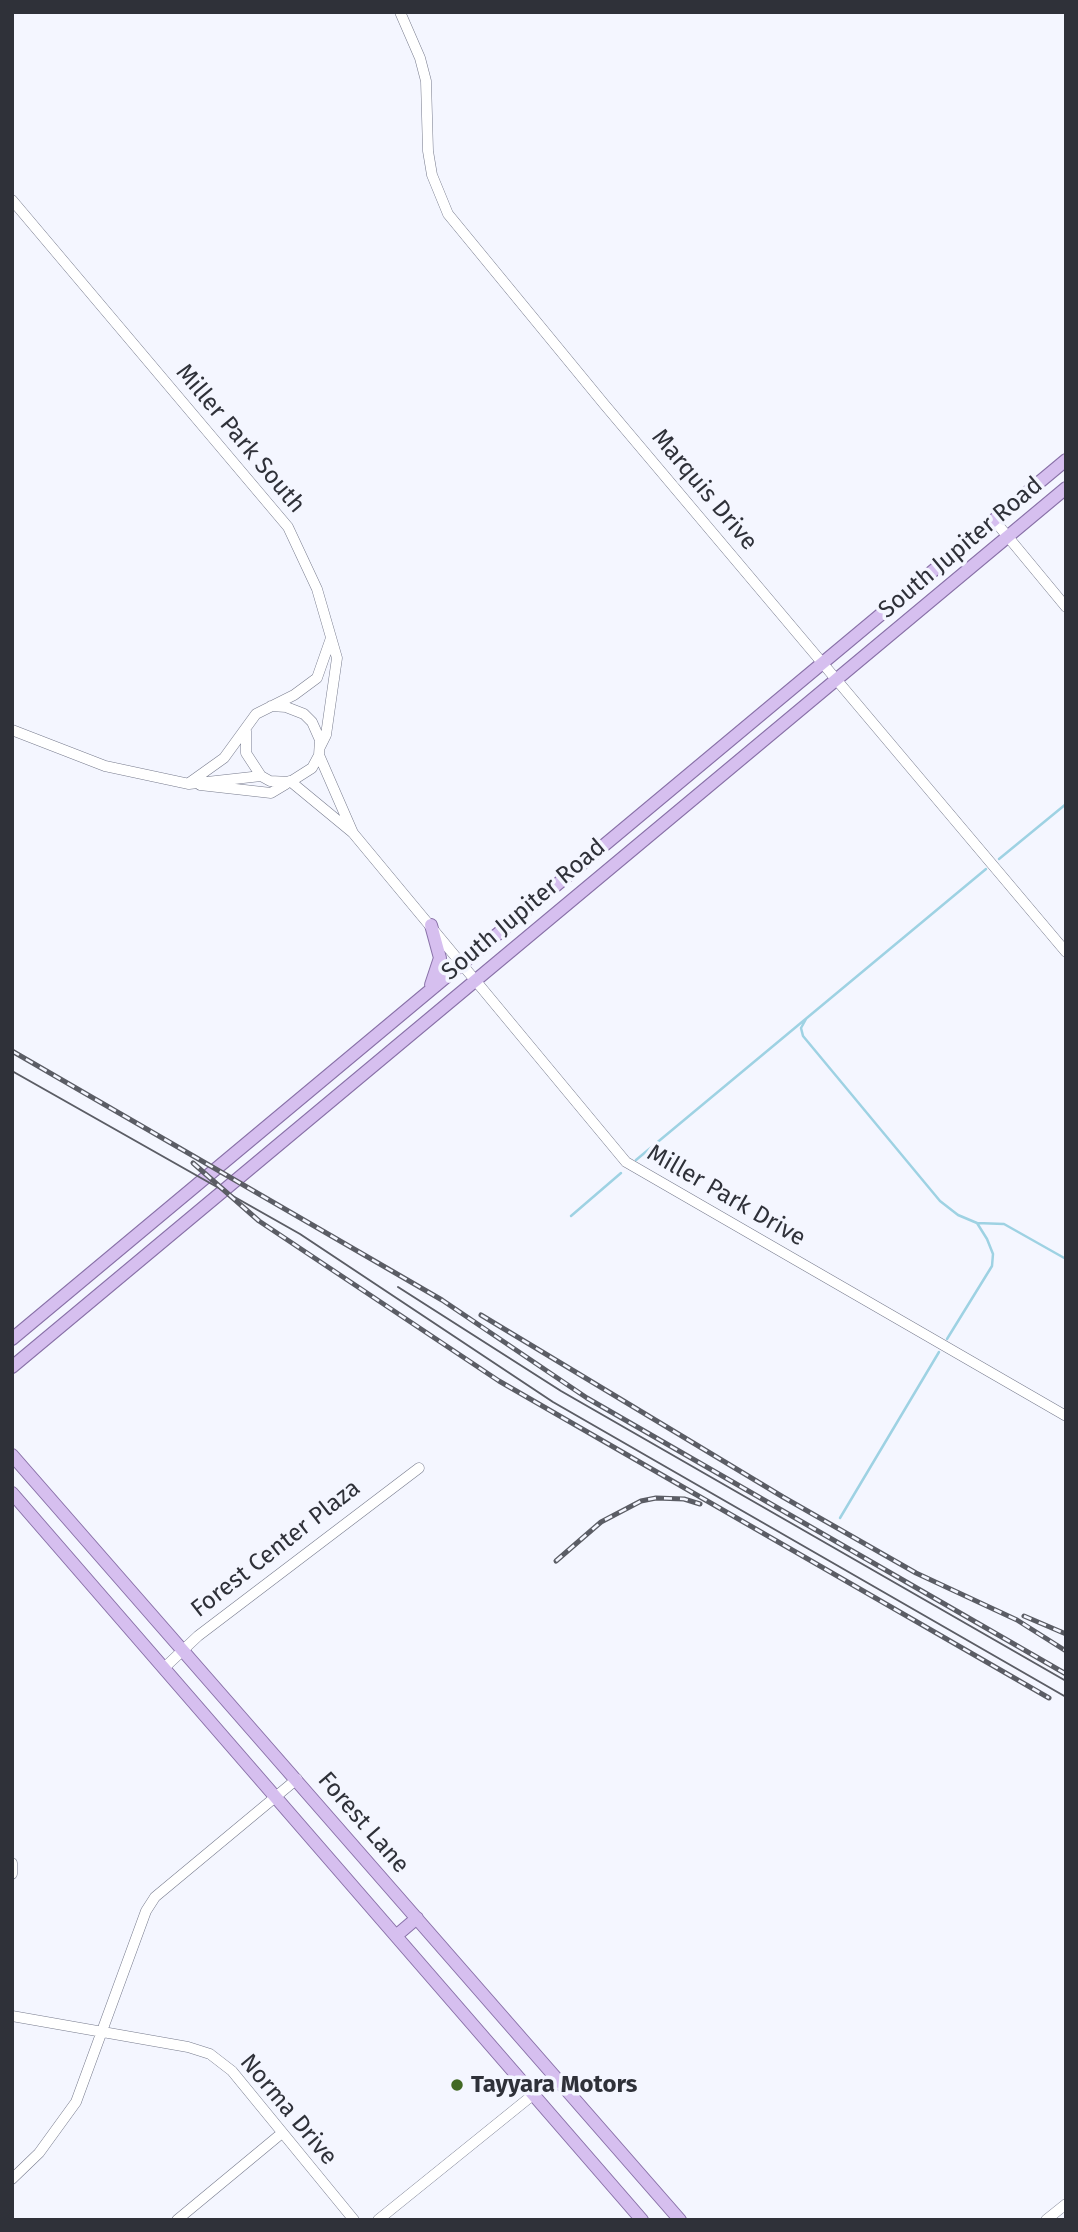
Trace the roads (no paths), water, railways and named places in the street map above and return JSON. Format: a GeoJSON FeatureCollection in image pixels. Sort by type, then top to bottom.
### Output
{"type":"FeatureCollection","features":[{"type":"Feature","properties":{"kind":"main road","name":"South Jupiter Road"},"geometry":{"type":"LineString","coordinates":[[12,1339],[1066,460]]}},
{"type":"Feature","properties":{"kind":"main road","name":"South Jupiter Road"},"geometry":{"type":"LineString","coordinates":[[12,1367],[474,978],[1066,488]]}},
{"type":"Feature","properties":{"kind":"main road"},"geometry":{"type":"LineString","coordinates":[[642,813],[654,828]]}},
{"type":"Feature","properties":{"kind":"main road"},"geometry":{"type":"LineString","coordinates":[[431,926],[440,958],[431,987]]}},
{"type":"Feature","properties":{"kind":"main road"},"geometry":{"type":"LineString","coordinates":[[317,1083],[330,1099]]}},
{"type":"Feature","properties":{"kind":"main road"},"geometry":{"type":"LineString","coordinates":[[105,1261],[118,1276]]}},
{"type":"Feature","properties":{"kind":"main road","name":"Forest Lane"},"geometry":{"type":"LineString","coordinates":[[12,1455],[680,2220]]}},
{"type":"Feature","properties":{"kind":"main road","name":"Forest Lane"},"geometry":{"type":"LineString","coordinates":[[12,1493],[534,2092],[642,2220]]}},
{"type":"Feature","properties":{"kind":"main road"},"geometry":{"type":"LineString","coordinates":[[397,1935],[417,1918]]}},
{"type":"Feature","properties":{"kind":"street","name":"Marquis Drive"},"geometry":{"type":"LineString","coordinates":[[400,12],[421,58],[426,81],[428,151],[432,175],[448,214],[604,404],[837,677],[1066,952]]}},
{"type":"Feature","properties":{"kind":"street","name":"Miller Park South"},"geometry":{"type":"LineString","coordinates":[[12,200],[288,527],[317,589],[337,659],[326,735],[320,751]]}},
{"type":"Feature","properties":{"kind":"street"},"geometry":{"type":"LineString","coordinates":[[994,520],[1066,607]]}},
{"type":"Feature","properties":{"kind":"street"},"geometry":{"type":"LineString","coordinates":[[189,784],[224,758],[256,714],[295,695],[317,678],[331,635]]}},
{"type":"Feature","properties":{"kind":"street"},"geometry":{"type":"LineString","coordinates":[[271,706],[286,706],[304,715],[317,731],[320,751],[353,833]]}},
{"type":"Feature","properties":{"kind":"street"},"geometry":{"type":"LineString","coordinates":[[247,727],[246,753],[261,776],[270,781],[290,782],[353,833]]}},
{"type":"Feature","properties":{"kind":"street"},"geometry":{"type":"LineString","coordinates":[[12,730],[105,766],[189,784],[271,793],[312,768],[320,751]]}},
{"type":"Feature","properties":{"kind":"street"},"geometry":{"type":"LineString","coordinates":[[189,784],[261,776]]}},
{"type":"Feature","properties":{"kind":"street","name":"Miller Park Drive"},"geometry":{"type":"LineString","coordinates":[[353,833],[626,1162],[1066,1416]]}},
{"type":"Feature","properties":{"kind":"street","name":"Forest Center Plaza"},"geometry":{"type":"LineString","coordinates":[[164,1668],[183,1648],[419,1468]]}},
{"type":"Feature","properties":{"kind":"street"},"geometry":{"type":"LineString","coordinates":[[12,2179],[39,2153],[70,2112],[103,2032],[146,1911],[155,1897],[296,1779]]}},
{"type":"Feature","properties":{"kind":"street"},"geometry":{"type":"LineString","coordinates":[[12,1863],[12,1874]]}},
{"type":"Feature","properties":{"kind":"street","name":"Norma Drive"},"geometry":{"type":"LineString","coordinates":[[12,2016],[188,2047],[209,2054],[232,2071],[354,2220]]}},
{"type":"Feature","properties":{"kind":"street"},"geometry":{"type":"LineString","coordinates":[[378,2220],[555,2077]]}},
{"type":"Feature","properties":{"kind":"street"},"geometry":{"type":"LineString","coordinates":[[177,2220],[282,2133]]}},
{"type":"Feature","properties":{"kind":"street"},"geometry":{"type":"LineString","coordinates":[[1046,2220],[1066,2204]]}},
{"type":"Feature","properties":{"kind":"waterway"},"geometry":{"type":"LineString","coordinates":[[999,859],[1066,804]]}},
{"type":"Feature","properties":{"kind":"waterway"},"geometry":{"type":"LineString","coordinates":[[636,1160],[986,869]]}},
{"type":"Feature","properties":{"kind":"waterway"},"geometry":{"type":"LineString","coordinates":[[806,1019],[801,1028],[803,1036],[940,1201],[958,1215],[977,1223],[987,1239],[993,1254],[992,1266],[947,1339]]}},
{"type":"Feature","properties":{"kind":"waterway"},"geometry":{"type":"LineString","coordinates":[[571,1216],[621,1173]]}},
{"type":"Feature","properties":{"kind":"waterway"},"geometry":{"type":"LineString","coordinates":[[977,1223],[1004,1224],[1066,1259]]}},
{"type":"Feature","properties":{"kind":"waterway"},"geometry":{"type":"LineString","coordinates":[[840,1518],[939,1352]]}},
{"type":"Feature","properties":{"kind":"tram line"},"geometry":{"type":"LineString","coordinates":[[12,1071],[300,1234],[553,1402],[1066,1697]]}},
{"type":"Feature","properties":{"kind":"tram line"},"geometry":{"type":"LineString","coordinates":[[398,1287],[561,1391],[1066,1681]]}},
{"type":"Feature","properties":{"kind":"railway"},"geometry":{"type":"LineString","coordinates":[[12,1051],[442,1300],[587,1398],[1066,1674]]}},
{"type":"Feature","properties":{"kind":"railway"},"geometry":{"type":"LineString","coordinates":[[193,1163],[259,1221],[499,1381],[1049,1698]]}},
{"type":"Feature","properties":{"kind":"railway"},"geometry":{"type":"LineString","coordinates":[[481,1315],[783,1497],[916,1573],[1017,1620],[1066,1651]]}},
{"type":"Feature","properties":{"kind":"railway"},"geometry":{"type":"LineString","coordinates":[[556,1561],[601,1522],[641,1501],[656,1498],[684,1499],[700,1504]]}},
{"type":"Feature","properties":{"kind":"railway"},"geometry":{"type":"LineString","coordinates":[[1024,1616],[1066,1634]]}},
{"type":"Feature","properties":{"kind":"place","name":"Tayyara Motors"},"geometry":{"type":"Point","coordinates":[457,2085]}}]}
